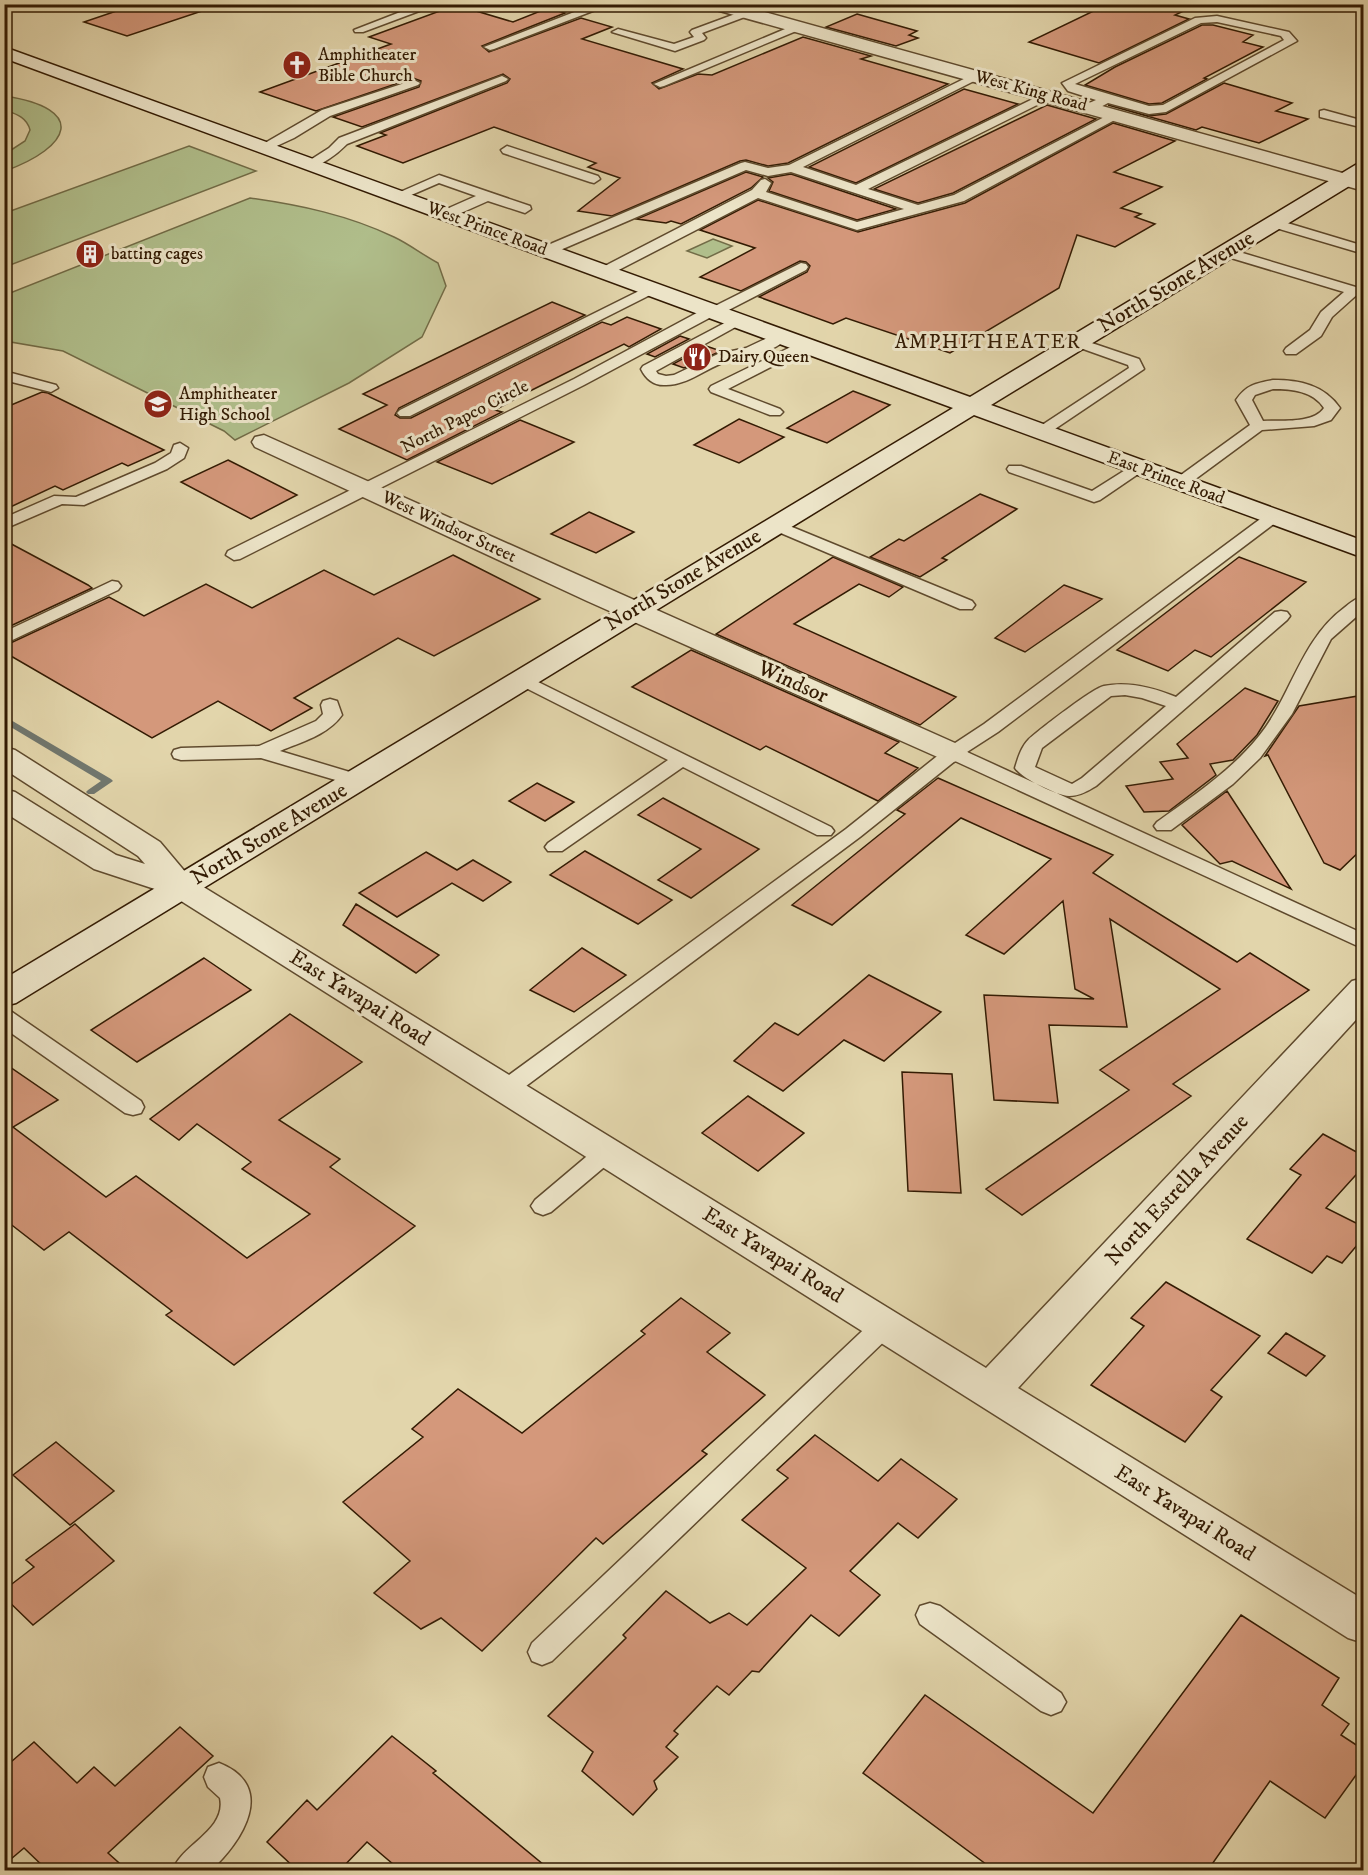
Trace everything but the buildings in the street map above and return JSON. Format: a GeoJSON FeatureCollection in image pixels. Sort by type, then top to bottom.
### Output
{"type":"FeatureCollection","features":[{"type":"Feature","properties":{"kind":"main road","name":"West King Road"},"geometry":{"type":"LineString","coordinates":[[734,8],[1047,96],[1099,103],[1118,115],[1358,178]]}},
{"type":"Feature","properties":{"kind":"main road","name":"West Prince Road"},"geometry":{"type":"LineString","coordinates":[[4,52],[969,406]]}},
{"type":"Feature","properties":{"kind":"main road","name":"North Stone Avenue"},"geometry":{"type":"LineString","coordinates":[[4,995],[969,406],[1274,223],[1358,178]]}},
{"type":"Feature","properties":{"kind":"main road","name":"East Prince Road"},"geometry":{"type":"LineString","coordinates":[[969,406],[1364,550]]}},
{"type":"Feature","properties":{"kind":"main road","name":"West Windsor Street"},"geometry":{"type":"LineString","coordinates":[[264,442],[633,611]]}},
{"type":"Feature","properties":{"kind":"main road","name":"Windsor"},"geometry":{"type":"LineString","coordinates":[[633,611],[953,753]]}},
{"type":"Feature","properties":{"kind":"main road"},"geometry":{"type":"LineString","coordinates":[[4,756],[149,849],[181,887]]}},
{"type":"Feature","properties":{"kind":"main road"},"geometry":{"type":"LineString","coordinates":[[4,798],[105,862],[181,887]]}},
{"type":"Feature","properties":{"kind":"main road","name":"East Yavapai Road"},"geometry":{"type":"LineString","coordinates":[[181,887],[1364,1624]]}},
{"type":"Feature","properties":{"kind":"main road","name":"North Estrella Avenue"},"geometry":{"type":"LineString","coordinates":[[990,1391],[1364,989]]}},
{"type":"Feature","properties":{"kind":"lane"},"geometry":{"type":"LineString","coordinates":[[359,30],[433,4]]}},
{"type":"Feature","properties":{"kind":"lane"},"geometry":{"type":"LineString","coordinates":[[490,47],[606,4]]}},
{"type":"Feature","properties":{"kind":"lane"},"geometry":{"type":"LineString","coordinates":[[618,32],[675,48],[700,38],[696,32],[734,8]]}},
{"type":"Feature","properties":{"kind":"lane"},"geometry":{"type":"LineString","coordinates":[[1217,19],[1285,34],[1291,41],[1166,108],[1149,110],[1099,103],[1072,89],[1068,83],[1198,20],[1217,19]]}},
{"type":"Feature","properties":{"kind":"lane"},"geometry":{"type":"LineString","coordinates":[[660,84],[797,27]]}},
{"type":"Feature","properties":{"kind":"lane"},"geometry":{"type":"LineString","coordinates":[[546,251],[745,166],[768,172],[792,168],[976,76]]}},
{"type":"Feature","properties":{"kind":"lane"},"geometry":{"type":"LineString","coordinates":[[310,164],[333,151],[343,141],[502,79]]}},
{"type":"Feature","properties":{"kind":"lane"},"geometry":{"type":"LineString","coordinates":[[264,147],[290,135],[326,113],[414,83]]}},
{"type":"Feature","properties":{"kind":"lane"},"geometry":{"type":"LineString","coordinates":[[857,189],[1047,96]]}},
{"type":"Feature","properties":{"kind":"lane"},"geometry":{"type":"LineString","coordinates":[[1324,114],[1364,125]]}},
{"type":"Feature","properties":{"kind":"lane"},"geometry":{"type":"LineString","coordinates":[[757,194],[857,226],[959,198],[1118,115]]}},
{"type":"Feature","properties":{"kind":"lane"},"geometry":{"type":"LineString","coordinates":[[507,150],[594,179]]}},
{"type":"Feature","properties":{"kind":"lane"},"geometry":{"type":"LineString","coordinates":[[792,168],[920,210]]}},
{"type":"Feature","properties":{"kind":"lane"},"geometry":{"type":"LineString","coordinates":[[604,272],[757,194],[763,188],[768,172]]}},
{"type":"Feature","properties":{"kind":"lane"},"geometry":{"type":"LineString","coordinates":[[398,196],[439,179],[525,209]]}},
{"type":"Feature","properties":{"kind":"lane"},"geometry":{"type":"LineString","coordinates":[[447,214],[488,196]]}},
{"type":"Feature","properties":{"kind":"lane"},"geometry":{"type":"LineString","coordinates":[[1274,223],[1364,250]]}},
{"type":"Feature","properties":{"kind":"lane"},"geometry":{"type":"LineString","coordinates":[[1226,252],[1354,291],[1326,315],[1316,333],[1291,351]]}},
{"type":"Feature","properties":{"kind":"lane","name":"North Papco Circle"},"geometry":{"type":"LineString","coordinates":[[234,555],[579,382],[801,267]]}},
{"type":"Feature","properties":{"kind":"lane"},"geometry":{"type":"LineString","coordinates":[[405,413],[651,289]]}},
{"type":"Feature","properties":{"kind":"lane"},"geometry":{"type":"LineString","coordinates":[[736,321],[648,369],[652,377],[666,381],[679,378],[723,357],[750,352],[780,337]]}},
{"type":"Feature","properties":{"kind":"lane"},"geometry":{"type":"LineString","coordinates":[[1041,432],[1137,369],[1134,362],[1077,342]]}},
{"type":"Feature","properties":{"kind":"lane"},"geometry":{"type":"LineString","coordinates":[[775,412],[716,389],[803,345]]}},
{"type":"Feature","properties":{"kind":"lane"},"geometry":{"type":"LineString","coordinates":[[4,375],[51,388]]}},
{"type":"Feature","properties":{"kind":"lane"},"geometry":{"type":"LineString","coordinates":[[1180,483],[1258,426],[1319,421],[1331,413],[1332,408],[1326,398],[1309,389],[1287,385],[1266,385],[1250,391],[1244,400],[1258,426]]}},
{"type":"Feature","properties":{"kind":"lane"},"geometry":{"type":"LineString","coordinates":[[4,524],[60,499],[78,502],[161,466],[178,455],[180,448]]}},
{"type":"Feature","properties":{"kind":"lane"},"geometry":{"type":"LineString","coordinates":[[1015,469],[1094,497],[1138,468]]}},
{"type":"Feature","properties":{"kind":"lane"},"geometry":{"type":"LineString","coordinates":[[506,1089],[853,832],[953,753],[991,728],[1273,517]]}},
{"type":"Feature","properties":{"kind":"lane"},"geometry":{"type":"LineString","coordinates":[[775,525],[966,604]]}},
{"type":"Feature","properties":{"kind":"lane"},"geometry":{"type":"LineString","coordinates":[[4,639],[112,586]]}},
{"type":"Feature","properties":{"kind":"lane"},"geometry":{"type":"LineString","coordinates":[[1164,826],[1220,786],[1256,750],[1277,725],[1320,641],[1340,619],[1364,601]]}},
{"type":"Feature","properties":{"kind":"lane"},"geometry":{"type":"LineString","coordinates":[[1180,705],[1155,694],[1118,688],[1106,691],[1035,744],[1029,753],[1025,768],[1031,774],[1070,790],[1089,782],[1180,705],[1281,616]]}},
{"type":"Feature","properties":{"kind":"lane"},"geometry":{"type":"LineString","coordinates":[[522,679],[824,831]]}},
{"type":"Feature","properties":{"kind":"lane"},"geometry":{"type":"LineString","coordinates":[[262,752],[323,725],[333,715],[330,705]]}},
{"type":"Feature","properties":{"kind":"lane"},"geometry":{"type":"LineString","coordinates":[[181,754],[262,752],[356,780]]}},
{"type":"Feature","properties":{"kind":"lane"},"geometry":{"type":"LineString","coordinates":[[953,753],[1364,942]]}},
{"type":"Feature","properties":{"kind":"lane"},"geometry":{"type":"LineString","coordinates":[[555,847],[682,759]]}},
{"type":"Feature","properties":{"kind":"lane"},"geometry":{"type":"LineString","coordinates":[[4,1017],[133,1107]]}},
{"type":"Feature","properties":{"kind":"lane"},"geometry":{"type":"LineString","coordinates":[[543,1206],[607,1152]]}},
{"type":"Feature","properties":{"kind":"lane"},"geometry":{"type":"LineString","coordinates":[[542,1652],[885,1324]]}},
{"type":"Feature","properties":{"kind":"lane"},"geometry":{"type":"LineString","coordinates":[[930,1616],[1051,1702]]}},
{"type":"Feature","properties":{"kind":"lane"},"geometry":{"type":"LineString","coordinates":[[188,1870],[214,1848],[232,1823],[236,1806],[234,1792],[219,1778]]}},
{"type":"Feature","properties":{"kind":"green space"},"geometry":{"type":"Polygon","coordinates":[[[5,96],[32,102],[49,110],[59,119],[61,129],[56,140],[45,151],[5,171],[5,154],[25,141],[30,130],[24,119],[5,110],[5,96]]]}},
{"type":"Feature","properties":{"kind":"green space"},"geometry":{"type":"Polygon","coordinates":[[[189,146],[256,171],[5,267],[5,213],[189,146]]]}},
{"type":"Feature","properties":{"kind":"green space"},"geometry":{"type":"Polygon","coordinates":[[[250,198],[305,208],[377,229],[438,263],[446,286],[422,337],[349,383],[235,440],[224,431],[63,351],[5,341],[5,295],[250,198]]]}},
{"type":"Feature","properties":{"kind":"green space"},"geometry":{"type":"Polygon","coordinates":[[[713,239],[732,246],[707,258],[687,251],[713,239]]]}},
{"type":"Feature","properties":{"kind":"waterway"},"geometry":{"type":"LineString","coordinates":[[4,719],[108,781],[91,792]]}},
{"type":"Feature","properties":{"kind":"place","name":"Amphitheater Bible Church"},"geometry":{"type":"Point","coordinates":[297,65]}},
{"type":"Feature","properties":{"kind":"place","name":"batting cages"},"geometry":{"type":"Point","coordinates":[90,254]}},
{"type":"Feature","properties":{"kind":"place","name":"Dairy Queen"},"geometry":{"type":"Point","coordinates":[697,357]}},
{"type":"Feature","properties":{"kind":"place","name":"Amphitheater High School"},"geometry":{"type":"Point","coordinates":[158,404]}},
{"type":"Feature","properties":{"kind":"district","name":"AMPHITHEATER"},"geometry":{"type":"Point","coordinates":[988,342]}}]}
